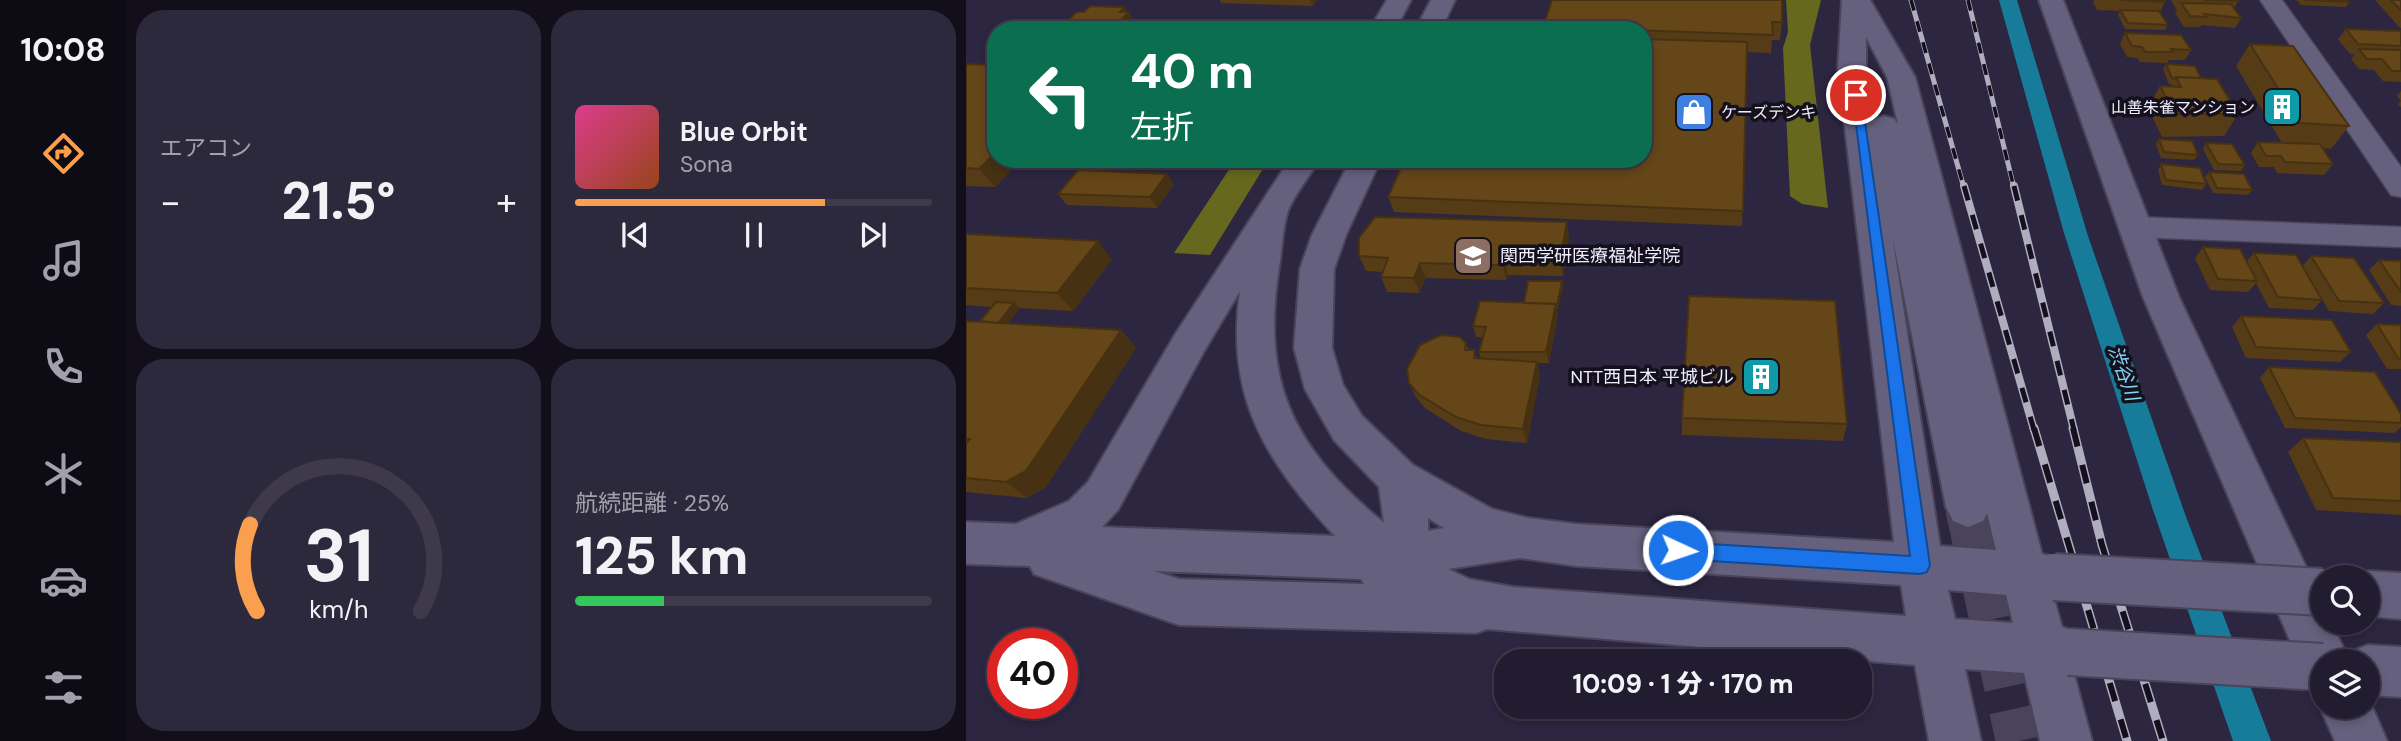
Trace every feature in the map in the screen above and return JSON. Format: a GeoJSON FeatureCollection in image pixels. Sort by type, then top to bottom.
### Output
{"type":"FeatureCollection","features":[{"type":"Feature","properties":{"kind":"street"},"geometry":{"type":"LineString","coordinates":[[1387,21],[1399,0]]}},
{"type":"Feature","properties":{"kind":"street"},"geometry":{"type":"LineString","coordinates":[[1432,21],[1443,0]]}},
{"type":"Feature","properties":{"kind":"street"},"geometry":{"type":"LineString","coordinates":[[1856,0],[1968,507]]}},
{"type":"Feature","properties":{"kind":"street"},"geometry":{"type":"LineString","coordinates":[[1856,0],[1852,68],[1920,565],[1938,642],[1955,741]]}},
{"type":"Feature","properties":{"kind":"street"},"geometry":{"type":"LineString","coordinates":[[1856,0],[1901,77],[2038,575],[2056,651],[2066,741]]}},
{"type":"Feature","properties":{"kind":"street"},"geometry":{"type":"LineString","coordinates":[[2051,0],[2133,227],[2319,649]]}},
{"type":"Feature","properties":{"kind":"street"},"geometry":{"type":"LineString","coordinates":[[2270,0],[2401,188]]}},
{"type":"Feature","properties":{"kind":"street"},"geometry":{"type":"LineString","coordinates":[[1012,545],[1065,526],[1085,515],[1103,496],[1189,343],[1300,168]]}},
{"type":"Feature","properties":{"kind":"street"},"geometry":{"type":"LineString","coordinates":[[1362,168],[1329,235],[1317,269],[1313,348],[1325,389],[1348,428],[1398,478],[1483,527],[1528,539],[1576,545],[2310,591]]}},
{"type":"Feature","properties":{"kind":"street"},"geometry":{"type":"LineString","coordinates":[[1271,217],[1256,292],[1255,362],[1268,404],[1288,449],[1314,484],[1394,559],[1458,598],[1479,605],[1513,610]]}},
{"type":"Feature","properties":{"kind":"street"},"geometry":{"type":"LineString","coordinates":[[2133,227],[2401,237]]}},
{"type":"Feature","properties":{"kind":"street"},"geometry":{"type":"LineString","coordinates":[[1303,606],[1369,578],[1394,559],[1408,533],[1409,519],[1398,478]]}},
{"type":"Feature","properties":{"kind":"street"},"geometry":{"type":"LineString","coordinates":[[966,543],[1394,559],[1485,540],[1528,539]]}},
{"type":"Feature","properties":{"kind":"street"},"geometry":{"type":"LineString","coordinates":[[1012,545],[1179,602],[1513,610],[2056,651],[2310,666]]}},
{"type":"Feature","properties":{"kind":"street"},"geometry":{"type":"LineString","coordinates":[[2380,595],[2401,596]]}},
{"type":"Feature","properties":{"kind":"street"},"geometry":{"type":"LineString","coordinates":[[2351,719],[2361,741]]}},
{"type":"Feature","properties":{"kind":"shaded area"},"geometry":{"type":"Polygon","coordinates":[[[1786,0],[1821,0],[1810,45],[1828,208],[1802,204],[1790,196],[1783,48],[1788,32],[1786,0]]]}},
{"type":"Feature","properties":{"kind":"shaded area"},"geometry":{"type":"Polygon","coordinates":[[[1230,168],[1263,168],[1210,255],[1174,253],[1230,168]]]}},
{"type":"Feature","properties":{"kind":"water","name":"渋谷川"},"geometry":{"type":"Polygon","coordinates":[[[1999,0],[2017,0],[2088,236],[2185,514],[2271,741],[2233,741],[2153,510],[2064,233],[1999,0]]]}},
{"type":"Feature","properties":{"kind":"building"},"geometry":{"type":"Polygon","coordinates":[[[1552,0],[1782,0],[1782,22],[1772,22],[1773,35],[1652,31],[1652,21],[1545,21],[1552,0]]]}},
{"type":"Feature","properties":{"kind":"building"},"geometry":{"type":"Polygon","coordinates":[[[2121,0],[2164,0],[2165,2],[2121,0]]]}},
{"type":"Feature","properties":{"kind":"building"},"geometry":{"type":"Polygon","coordinates":[[[2304,0],[2348,0],[2349,2],[2304,0]]]}},
{"type":"Feature","properties":{"kind":"building"},"geometry":{"type":"Polygon","coordinates":[[[2391,0],[2401,0],[2401,10],[2391,0]]]}},
{"type":"Feature","properties":{"kind":"building"},"geometry":{"type":"Polygon","coordinates":[[[2181,3],[2231,4],[2241,18],[2204,14],[2206,17],[2190,16],[2181,3]]]}},
{"type":"Feature","properties":{"kind":"building"},"geometry":{"type":"Polygon","coordinates":[[[1090,6],[1124,7],[1120,12],[1129,12],[1120,21],[1067,21],[1077,12],[1084,12],[1090,6]]]}},
{"type":"Feature","properties":{"kind":"building"},"geometry":{"type":"Polygon","coordinates":[[[2120,10],[2159,11],[2168,25],[2128,23],[2120,10]]]}},
{"type":"Feature","properties":{"kind":"building"},"geometry":{"type":"Polygon","coordinates":[[[2346,29],[2401,31],[2401,46],[2358,44],[2346,29]]]}},
{"type":"Feature","properties":{"kind":"building"},"geometry":{"type":"Polygon","coordinates":[[[2125,33],[2181,35],[2191,50],[2145,52],[2142,47],[2132,46],[2125,33]]]}},
{"type":"Feature","properties":{"kind":"building","name":"ケーズデンキ"},"geometry":{"type":"Polygon","coordinates":[[[1652,39],[1747,42],[1743,211],[1388,197],[1401,168],[1652,168],[1652,39]]]}},
{"type":"Feature","properties":{"kind":"building"},"geometry":{"type":"Polygon","coordinates":[[[2250,44],[2293,46],[2349,126],[2300,123],[2250,44]]]}},
{"type":"Feature","properties":{"kind":"building"},"geometry":{"type":"Polygon","coordinates":[[[2359,49],[2401,50],[2401,71],[2392,71],[2382,59],[2367,59],[2359,49]]]}},
{"type":"Feature","properties":{"kind":"building"},"geometry":{"type":"Polygon","coordinates":[[[966,64],[987,65],[987,161],[979,169],[966,168],[966,64]]]}},
{"type":"Feature","properties":{"kind":"building"},"geometry":{"type":"Polygon","coordinates":[[[2166,64],[2195,66],[2201,78],[2172,78],[2166,64]]]}},
{"type":"Feature","properties":{"kind":"building"},"geometry":{"type":"Polygon","coordinates":[[[2176,77],[2217,79],[2238,114],[2175,114],[2160,86],[2181,87],[2176,77]]]}},
{"type":"Feature","properties":{"kind":"building"},"geometry":{"type":"Polygon","coordinates":[[[2159,139],[2192,141],[2198,155],[2164,152],[2159,139]]]}},
{"type":"Feature","properties":{"kind":"building"},"geometry":{"type":"Polygon","coordinates":[[[2258,142],[2320,144],[2333,164],[2285,162],[2281,156],[2266,156],[2258,142]]]}},
{"type":"Feature","properties":{"kind":"building"},"geometry":{"type":"Polygon","coordinates":[[[2206,143],[2232,144],[2245,165],[2218,164],[2206,143]]]}},
{"type":"Feature","properties":{"kind":"building"},"geometry":{"type":"Polygon","coordinates":[[[2161,164],[2200,168],[2206,184],[2166,180],[2161,164]]]}},
{"type":"Feature","properties":{"kind":"building"},"geometry":{"type":"Polygon","coordinates":[[[1078,170],[1167,174],[1150,197],[1058,194],[1078,170]]]}},
{"type":"Feature","properties":{"kind":"building"},"geometry":{"type":"Polygon","coordinates":[[[2209,172],[2244,174],[2252,190],[2217,188],[2209,172]]]}},
{"type":"Feature","properties":{"kind":"building"},"geometry":{"type":"Polygon","coordinates":[[[1375,217],[1567,222],[1560,261],[1504,260],[1503,265],[1420,263],[1414,278],[1381,277],[1388,258],[1359,256],[1359,238],[1375,217]]]}},
{"type":"Feature","properties":{"kind":"building"},"geometry":{"type":"Polygon","coordinates":[[[966,234],[1098,241],[1057,293],[966,288],[966,234]]]}},
{"type":"Feature","properties":{"kind":"building"},"geometry":{"type":"Polygon","coordinates":[[[2203,247],[2240,249],[2257,281],[2218,279],[2203,247]]]}},
{"type":"Feature","properties":{"kind":"building"},"geometry":{"type":"Polygon","coordinates":[[[2254,253],[2296,255],[2322,300],[2278,297],[2254,253]]]}},
{"type":"Feature","properties":{"kind":"building"},"geometry":{"type":"Polygon","coordinates":[[[2311,256],[2354,258],[2384,303],[2339,301],[2311,256]]]}},
{"type":"Feature","properties":{"kind":"building"},"geometry":{"type":"Polygon","coordinates":[[[2379,260],[2401,261],[2401,292],[2379,260]]]}},
{"type":"Feature","properties":{"kind":"building"},"geometry":{"type":"Polygon","coordinates":[[[1528,281],[1562,281],[1557,306],[1524,303],[1528,281]]]}},
{"type":"Feature","properties":{"kind":"building","name":"NTT西日本 平城ビル"},"geometry":{"type":"Polygon","coordinates":[[[1689,296],[1835,301],[1847,424],[1682,418],[1689,296]]]}},
{"type":"Feature","properties":{"kind":"building"},"geometry":{"type":"Polygon","coordinates":[[[1480,301],[1556,304],[1546,352],[1479,352],[1486,327],[1473,326],[1480,301]]]}},
{"type":"Feature","properties":{"kind":"building"},"geometry":{"type":"Polygon","coordinates":[[[996,302],[1014,303],[998,323],[980,321],[996,302]]]}},
{"type":"Feature","properties":{"kind":"building"},"geometry":{"type":"Polygon","coordinates":[[[2241,316],[2332,320],[2351,352],[2256,347],[2241,316]]]}},
{"type":"Feature","properties":{"kind":"building"},"geometry":{"type":"Polygon","coordinates":[[[966,321],[1121,330],[1026,471],[1006,482],[966,478],[966,444],[970,439],[966,439],[966,321]]]}},
{"type":"Feature","properties":{"kind":"building"},"geometry":{"type":"Polygon","coordinates":[[[2377,324],[2401,325],[2401,359],[2398,358],[2377,324]]]}},
{"type":"Feature","properties":{"kind":"building"},"geometry":{"type":"Polygon","coordinates":[[[1441,335],[1460,337],[1466,343],[1465,350],[1475,350],[1474,358],[1537,362],[1523,429],[1481,425],[1456,417],[1418,394],[1409,383],[1407,369],[1420,345],[1441,335]]]}},
{"type":"Feature","properties":{"kind":"building"},"geometry":{"type":"Polygon","coordinates":[[[2269,367],[2375,372],[2401,414],[2401,423],[2295,418],[2269,367]]]}},
{"type":"Feature","properties":{"kind":"building"},"geometry":{"type":"Polygon","coordinates":[[[2303,438],[2401,442],[2401,501],[2333,498],[2303,438]]]}},
{"type":"Feature","properties":{"kind":"tunnel"},"geometry":{"type":"LineString","coordinates":[[1968,507],[2019,741]]}},
{"type":"Feature","properties":{"kind":"railway"},"geometry":{"type":"LineString","coordinates":[[1911,0],[1964,188]]}},
{"type":"Feature","properties":{"kind":"railway"},"geometry":{"type":"LineString","coordinates":[[1968,0],[2014,188]]}},
{"type":"Feature","properties":{"kind":"railway"},"geometry":{"type":"LineString","coordinates":[[1964,186],[2034,430]]}},
{"type":"Feature","properties":{"kind":"railway"},"geometry":{"type":"LineString","coordinates":[[2014,186],[2074,430]]}},
{"type":"Feature","properties":{"kind":"railway"},"geometry":{"type":"LineString","coordinates":[[2034,428],[2127,741]]}},
{"type":"Feature","properties":{"kind":"railway"},"geometry":{"type":"LineString","coordinates":[[2073,428],[2102,545],[2163,741]]}},
{"type":"Feature","properties":{"kind":"place","name":"山善朱雀マンション"},"geometry":{"type":"Point","coordinates":[2282,107]}},
{"type":"Feature","properties":{"kind":"place","name":"ケーズデンキ"},"geometry":{"type":"Point","coordinates":[1694,112]}},
{"type":"Feature","properties":{"kind":"place","name":"関西学研医療福祉学院"},"geometry":{"type":"Point","coordinates":[1473,256]}},
{"type":"Feature","properties":{"kind":"place","name":"NTT西日本 平城ビル"},"geometry":{"type":"Point","coordinates":[1761,377]}},
{"type":"Feature","properties":{"kind":"route"},"geometry":{"type":"LineString","coordinates":[[1678,550],[1920,565],[1856,95]]}}]}
